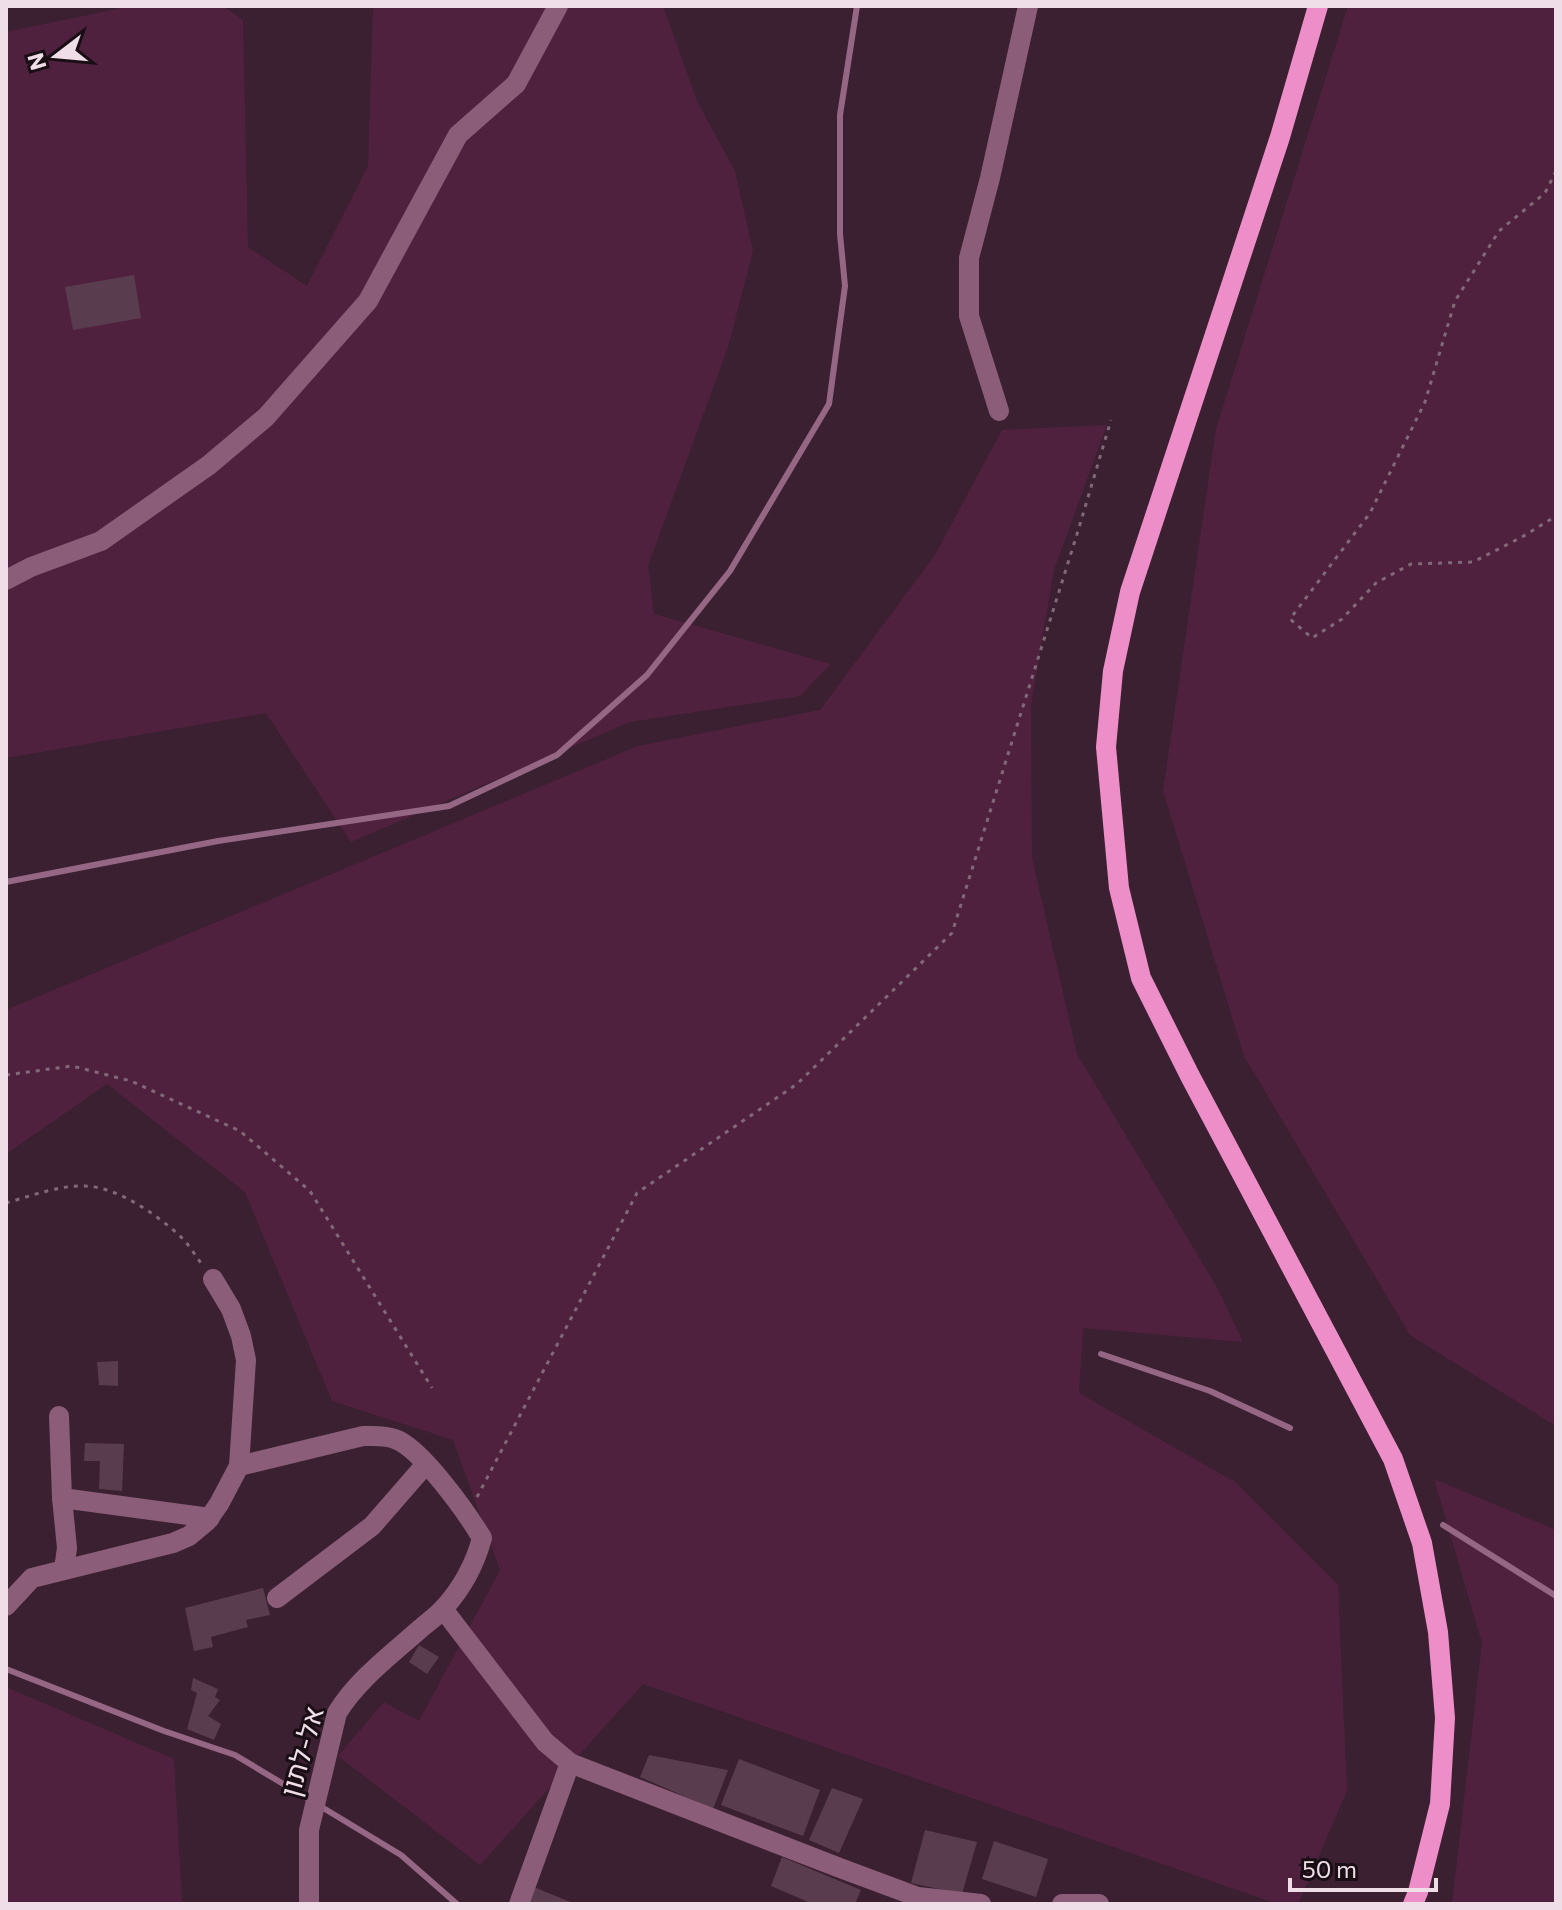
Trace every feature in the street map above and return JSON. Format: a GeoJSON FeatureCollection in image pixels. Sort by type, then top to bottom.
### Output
{"type":"FeatureCollection","features":[{"type":"Feature","properties":{"kind":"main road"},"geometry":{"type":"LineString","coordinates":[[1318,6],[1280,137],[1130,592],[1113,671],[1106,747],[1119,888],[1141,978],[1393,1459],[1422,1543],[1438,1632],[1445,1718],[1440,1804],[1413,1904]]}},
{"type":"Feature","properties":{"kind":"street"},"geometry":{"type":"LineString","coordinates":[[6,580],[31,567],[101,541],[209,465],[266,417],[368,301],[458,135],[516,84],[558,6]]}},
{"type":"Feature","properties":{"kind":"street"},"geometry":{"type":"LineString","coordinates":[[999,411],[969,316],[969,258],[1028,6]]}},
{"type":"Feature","properties":{"kind":"street"},"geometry":{"type":"LineString","coordinates":[[6,1606],[32,1578],[173,1543],[189,1536],[210,1518],[239,1466],[246,1360],[231,1309],[213,1279]]}},
{"type":"Feature","properties":{"kind":"street"},"geometry":{"type":"LineString","coordinates":[[59,1416],[67,1548],[64,1569]]}},
{"type":"Feature","properties":{"kind":"street","name":"אל-לתון"},"geometry":{"type":"LineString","coordinates":[[239,1466],[363,1436],[395,1439],[414,1449],[467,1514],[482,1538],[471,1570],[443,1609],[362,1682],[337,1713],[309,1830],[309,1904]]}},
{"type":"Feature","properties":{"kind":"street"},"geometry":{"type":"LineString","coordinates":[[277,1598],[372,1526],[426,1464]]}},
{"type":"Feature","properties":{"kind":"street"},"geometry":{"type":"LineString","coordinates":[[62,1498],[210,1518]]}},
{"type":"Feature","properties":{"kind":"street"},"geometry":{"type":"LineString","coordinates":[[443,1609],[545,1742],[570,1763],[918,1897],[981,1904]]}},
{"type":"Feature","properties":{"kind":"street"},"geometry":{"type":"LineString","coordinates":[[519,1904],[570,1763]]}},
{"type":"Feature","properties":{"kind":"street"},"geometry":{"type":"LineString","coordinates":[[1062,1904],[1099,1904]]}},
{"type":"Feature","properties":{"kind":"path"},"geometry":{"type":"LineString","coordinates":[[1556,171],[1545,193],[1499,231],[1455,301],[1425,402],[1370,513],[1290,619],[1312,638],[1342,619],[1376,583],[1411,564],[1473,562],[1556,516]]}},
{"type":"Feature","properties":{"kind":"path"},"geometry":{"type":"LineString","coordinates":[[467,1514],[637,1193],[797,1084],[952,933],[1111,420]]}},
{"type":"Feature","properties":{"kind":"path"},"geometry":{"type":"LineString","coordinates":[[6,1075],[72,1066],[131,1081],[240,1131],[310,1191],[432,1388]]}},
{"type":"Feature","properties":{"kind":"path"},"geometry":{"type":"LineString","coordinates":[[6,1203],[46,1191],[85,1186],[111,1191],[149,1211],[183,1239],[213,1279]]}},
{"type":"Feature","properties":{"kind":"shaded area"},"geometry":{"type":"Polygon","coordinates":[[[131,6],[223,6],[243,20],[248,247],[307,286],[368,166],[373,6],[663,6],[697,101],[735,171],[753,251],[728,347],[648,566],[654,614],[831,664],[800,696],[630,722],[351,842],[266,713],[6,758],[6,32],[131,6]]]}},
{"type":"Feature","properties":{"kind":"shaded area"},"geometry":{"type":"Polygon","coordinates":[[[1348,6],[1556,6],[1556,1426],[1410,1335],[1244,1056],[1163,791],[1216,429],[1348,6]]]}},
{"type":"Feature","properties":{"kind":"shaded area"},"geometry":{"type":"Polygon","coordinates":[[[1107,425],[1054,570],[1031,705],[1032,858],[1077,1054],[1218,1289],[1243,1342],[1083,1328],[1079,1393],[1235,1482],[1338,1585],[1347,1791],[1298,1904],[1278,1904],[643,1684],[480,1865],[338,1756],[384,1702],[419,1721],[500,1570],[453,1440],[332,1401],[245,1192],[107,1084],[6,1154],[6,1010],[638,746],[820,710],[935,555],[1002,430],[1107,425]]]}},
{"type":"Feature","properties":{"kind":"shaded area"},"geometry":{"type":"Polygon","coordinates":[[[1434,1479],[1556,1530],[1556,1904],[1452,1904],[1482,1643],[1434,1479]]]}},
{"type":"Feature","properties":{"kind":"shaded area"},"geometry":{"type":"Polygon","coordinates":[[[6,1687],[174,1759],[182,1904],[6,1904],[6,1687]]]}},
{"type":"Feature","properties":{"kind":"building"},"geometry":{"type":"Polygon","coordinates":[[[134,275],[141,318],[73,330],[65,287],[134,275]]]}},
{"type":"Feature","properties":{"kind":"building"},"geometry":{"type":"Polygon","coordinates":[[[118,1361],[118,1386],[99,1385],[97,1362],[118,1361]]]}},
{"type":"Feature","properties":{"kind":"building"},"geometry":{"type":"Polygon","coordinates":[[[85,1443],[124,1444],[122,1491],[99,1489],[100,1461],[84,1461],[85,1443]]]}},
{"type":"Feature","properties":{"kind":"building"},"geometry":{"type":"Polygon","coordinates":[[[263,1588],[270,1615],[246,1620],[248,1627],[211,1637],[213,1647],[194,1651],[185,1608],[263,1588]]]}},
{"type":"Feature","properties":{"kind":"building"},"geometry":{"type":"Polygon","coordinates":[[[419,1645],[439,1657],[427,1674],[409,1662],[419,1645]]]}},
{"type":"Feature","properties":{"kind":"building"},"geometry":{"type":"Polygon","coordinates":[[[193,1678],[218,1689],[215,1697],[220,1700],[208,1716],[221,1724],[214,1740],[187,1729],[197,1693],[191,1690],[193,1678]]]}},
{"type":"Feature","properties":{"kind":"building"},"geometry":{"type":"Polygon","coordinates":[[[649,1755],[728,1770],[713,1809],[640,1777],[649,1755]]]}},
{"type":"Feature","properties":{"kind":"building"},"geometry":{"type":"Polygon","coordinates":[[[739,1759],[820,1790],[803,1836],[721,1805],[739,1759]]]}},
{"type":"Feature","properties":{"kind":"building"},"geometry":{"type":"Polygon","coordinates":[[[832,1788],[863,1799],[839,1853],[809,1840],[832,1788]]]}},
{"type":"Feature","properties":{"kind":"building"},"geometry":{"type":"Polygon","coordinates":[[[925,1830],[977,1842],[962,1894],[911,1883],[925,1830]]]}},
{"type":"Feature","properties":{"kind":"building"},"geometry":{"type":"Polygon","coordinates":[[[994,1841],[1048,1859],[1036,1897],[982,1879],[994,1841]]]}},
{"type":"Feature","properties":{"kind":"building"},"geometry":{"type":"Polygon","coordinates":[[[782,1857],[861,1890],[855,1904],[813,1904],[771,1886],[782,1857]]]}},
{"type":"Feature","properties":{"kind":"building"},"geometry":{"type":"Polygon","coordinates":[[[529,1885],[575,1904],[522,1904],[529,1885]]]}},
{"type":"Feature","properties":{"kind":"waterway"},"geometry":{"type":"LineString","coordinates":[[6,882],[218,841],[449,806],[557,755],[647,675],[730,571],[829,404],[845,286],[840,234],[840,115],[857,6]]}},
{"type":"Feature","properties":{"kind":"waterway"},"geometry":{"type":"LineString","coordinates":[[1101,1354],[1210,1391],[1290,1428]]}},
{"type":"Feature","properties":{"kind":"waterway"},"geometry":{"type":"LineString","coordinates":[[1443,1525],[1556,1596]]}},
{"type":"Feature","properties":{"kind":"waterway"},"geometry":{"type":"LineString","coordinates":[[6,1669],[164,1731],[235,1755],[310,1800]]}},
{"type":"Feature","properties":{"kind":"waterway"},"geometry":{"type":"LineString","coordinates":[[320,1806],[401,1855],[457,1904]]}}]}
